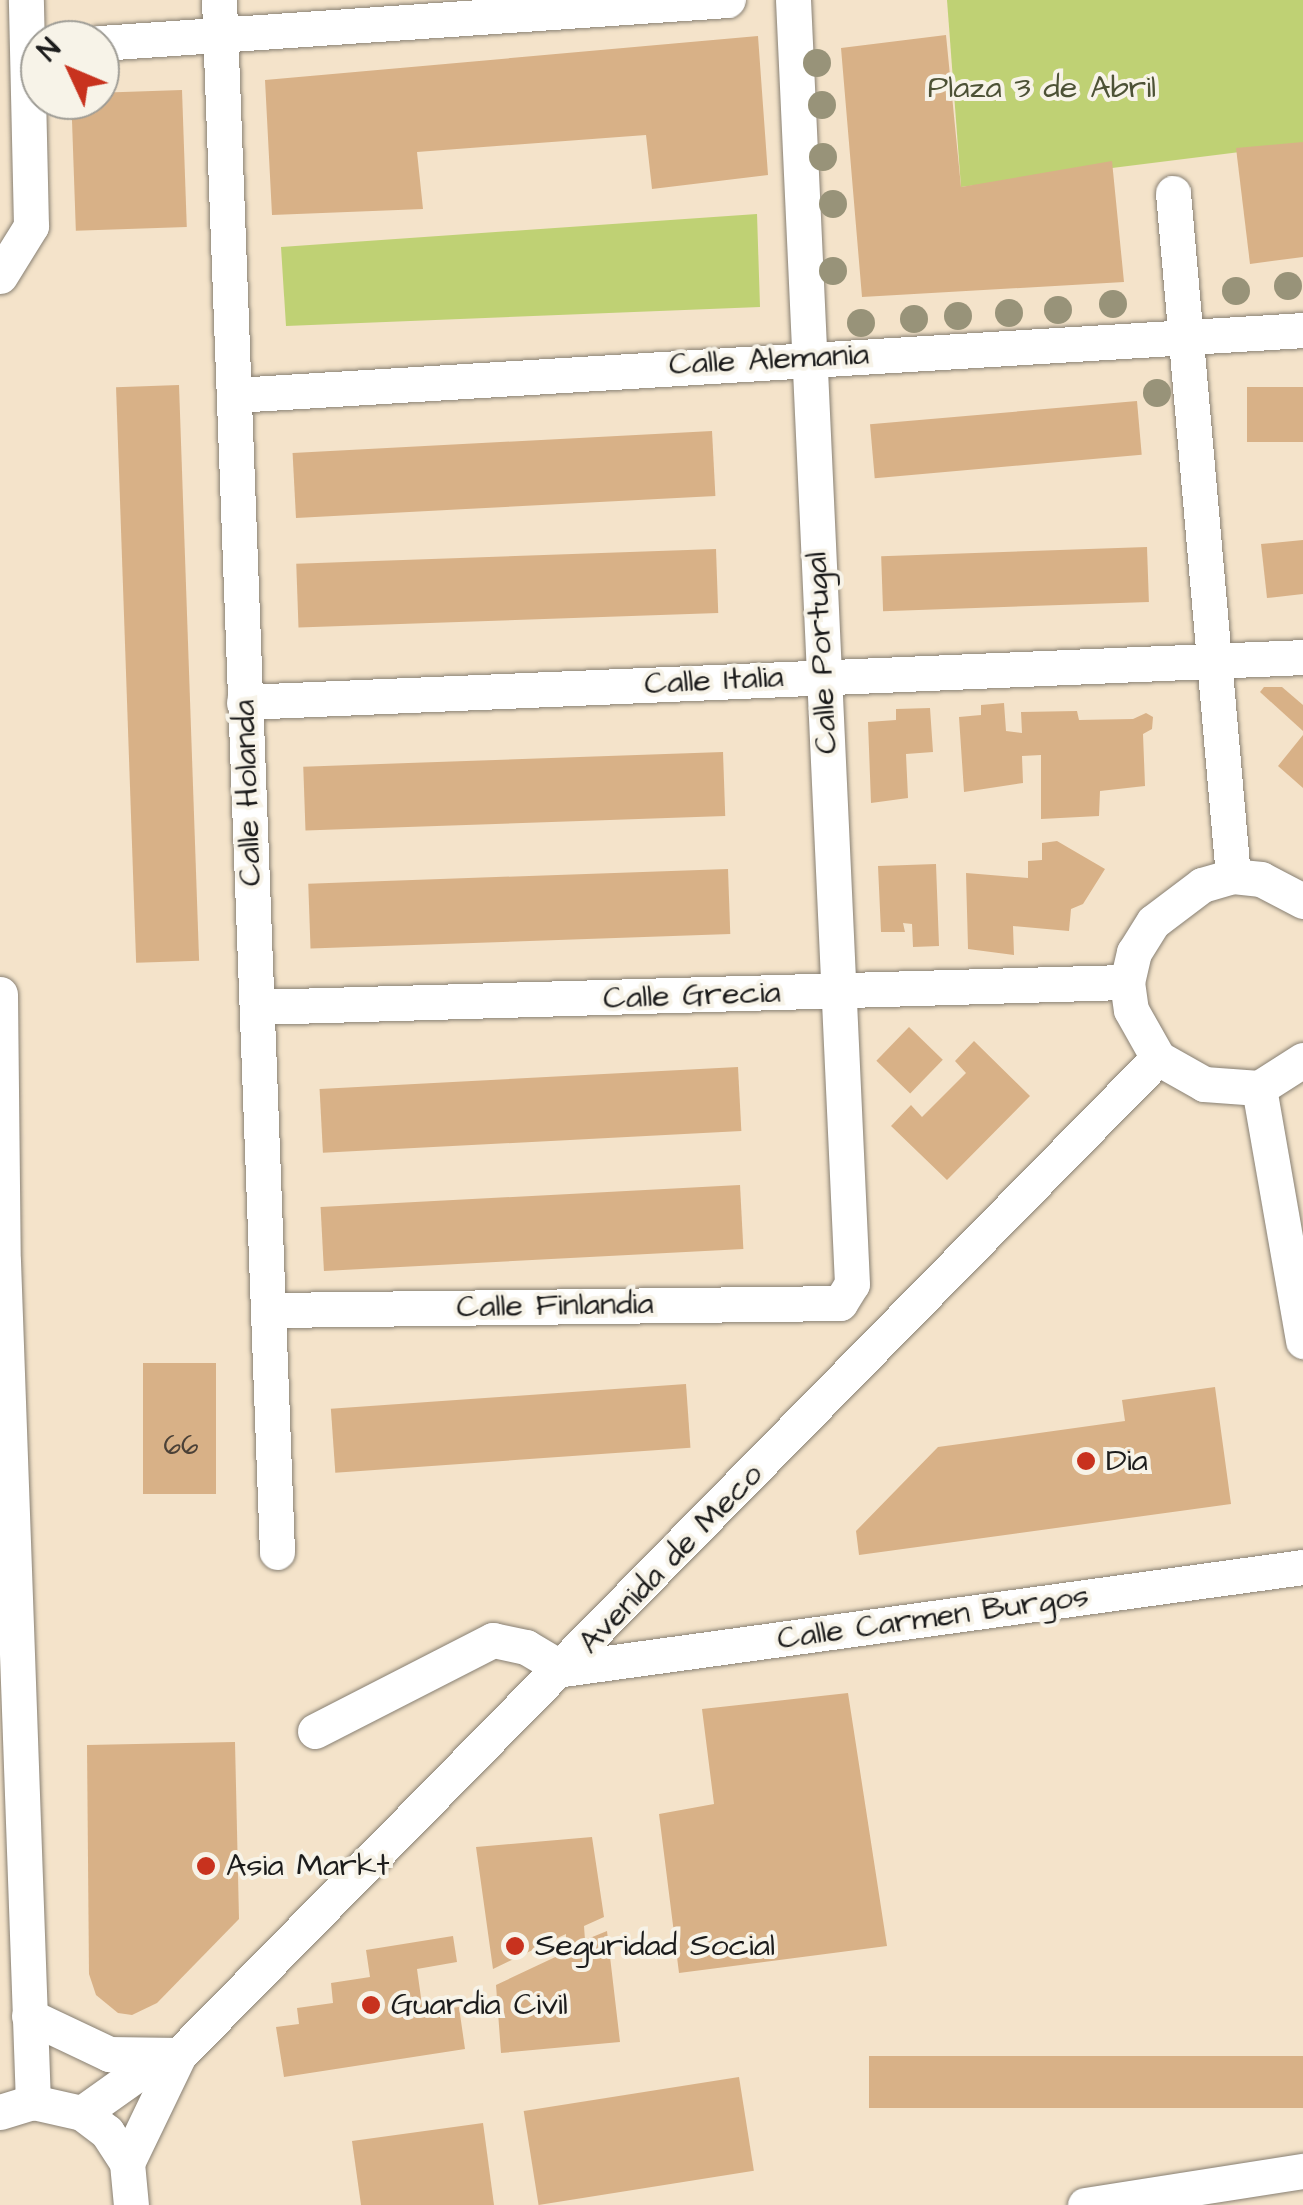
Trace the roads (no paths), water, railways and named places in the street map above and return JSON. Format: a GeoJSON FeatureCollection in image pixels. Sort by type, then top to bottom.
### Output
{"type":"FeatureCollection","features":[{"type":"Feature","properties":{"kind":"street"},"geometry":{"type":"LineString","coordinates":[[120,39],[220,17],[728,0]]}},
{"type":"Feature","properties":{"kind":"street","name":"Calle Portugal"},"geometry":{"type":"LineString","coordinates":[[793,0],[852,1284],[840,1303]]}},
{"type":"Feature","properties":{"kind":"street","name":"Calle Holanda"},"geometry":{"type":"LineString","coordinates":[[220,17],[244,702],[271,1310],[276,1552]]}},
{"type":"Feature","properties":{"kind":"street"},"geometry":{"type":"LineString","coordinates":[[0,276],[31,226],[34,120]]}},
{"type":"Feature","properties":{"kind":"street"},"geometry":{"type":"LineString","coordinates":[[1172,194],[1219,661],[1233,876]]}},
{"type":"Feature","properties":{"kind":"street","name":"Calle Alemania"},"geometry":{"type":"LineString","coordinates":[[234,395],[809,357],[1186,341],[1303,330]]}},
{"type":"Feature","properties":{"kind":"street","name":"Calle Italia"},"geometry":{"type":"LineString","coordinates":[[244,702],[1303,656]]}},
{"type":"Feature","properties":{"kind":"street"},"geometry":{"type":"LineString","coordinates":[[1303,901],[1287,888],[1233,876],[1174,901],[1134,952],[1126,982],[1132,1010],[1158,1058],[1204,1084],[1258,1088],[1303,1060]]}},
{"type":"Feature","properties":{"kind":"street","name":"Calle Grecia"},"geometry":{"type":"LineString","coordinates":[[257,1008],[1126,982]]}},
{"type":"Feature","properties":{"kind":"street"},"geometry":{"type":"LineString","coordinates":[[0,994],[1,1262],[29,2016],[16,2107],[82,2113],[107,2132],[127,2163],[131,2205]]}},
{"type":"Feature","properties":{"kind":"street","name":"Avenida de Meco"},"geometry":{"type":"LineString","coordinates":[[82,2113],[169,2057],[563,1669],[1158,1058]]}},
{"type":"Feature","properties":{"kind":"street"},"geometry":{"type":"LineString","coordinates":[[1258,1088],[1303,1341]]}},
{"type":"Feature","properties":{"kind":"street","name":"Calle Finlandia"},"geometry":{"type":"LineString","coordinates":[[271,1310],[840,1303]]}},
{"type":"Feature","properties":{"kind":"street","name":"Calle Carmen Burgos"},"geometry":{"type":"LineString","coordinates":[[563,1669],[1303,1566]]}},
{"type":"Feature","properties":{"kind":"street"},"geometry":{"type":"LineString","coordinates":[[315,1731],[493,1640],[526,1647],[563,1669]]}},
{"type":"Feature","properties":{"kind":"street"},"geometry":{"type":"LineString","coordinates":[[29,2016],[110,2054],[169,2057]]}},
{"type":"Feature","properties":{"kind":"street","name":"Avenida de Meco"},"geometry":{"type":"LineString","coordinates":[[127,2163],[169,2057]]}},
{"type":"Feature","properties":{"kind":"street"},"geometry":{"type":"LineString","coordinates":[[1085,2205],[1303,2172]]}},
{"type":"Feature","properties":{"kind":"place","name":"Dia"},"geometry":{"type":"Point","coordinates":[1086,1461]}},
{"type":"Feature","properties":{"kind":"place","name":"Asia Markt"},"geometry":{"type":"Point","coordinates":[206,1866]}},
{"type":"Feature","properties":{"kind":"place","name":"Seguridad Social"},"geometry":{"type":"Point","coordinates":[515,1946]}},
{"type":"Feature","properties":{"kind":"place","name":"Guardia Civil"},"geometry":{"type":"Point","coordinates":[371,2005]}},
{"type":"Feature","properties":{"kind":"park label","name":"Plaza 3 de Abril"},"geometry":{"type":"Point","coordinates":[1042,88]}}]}
